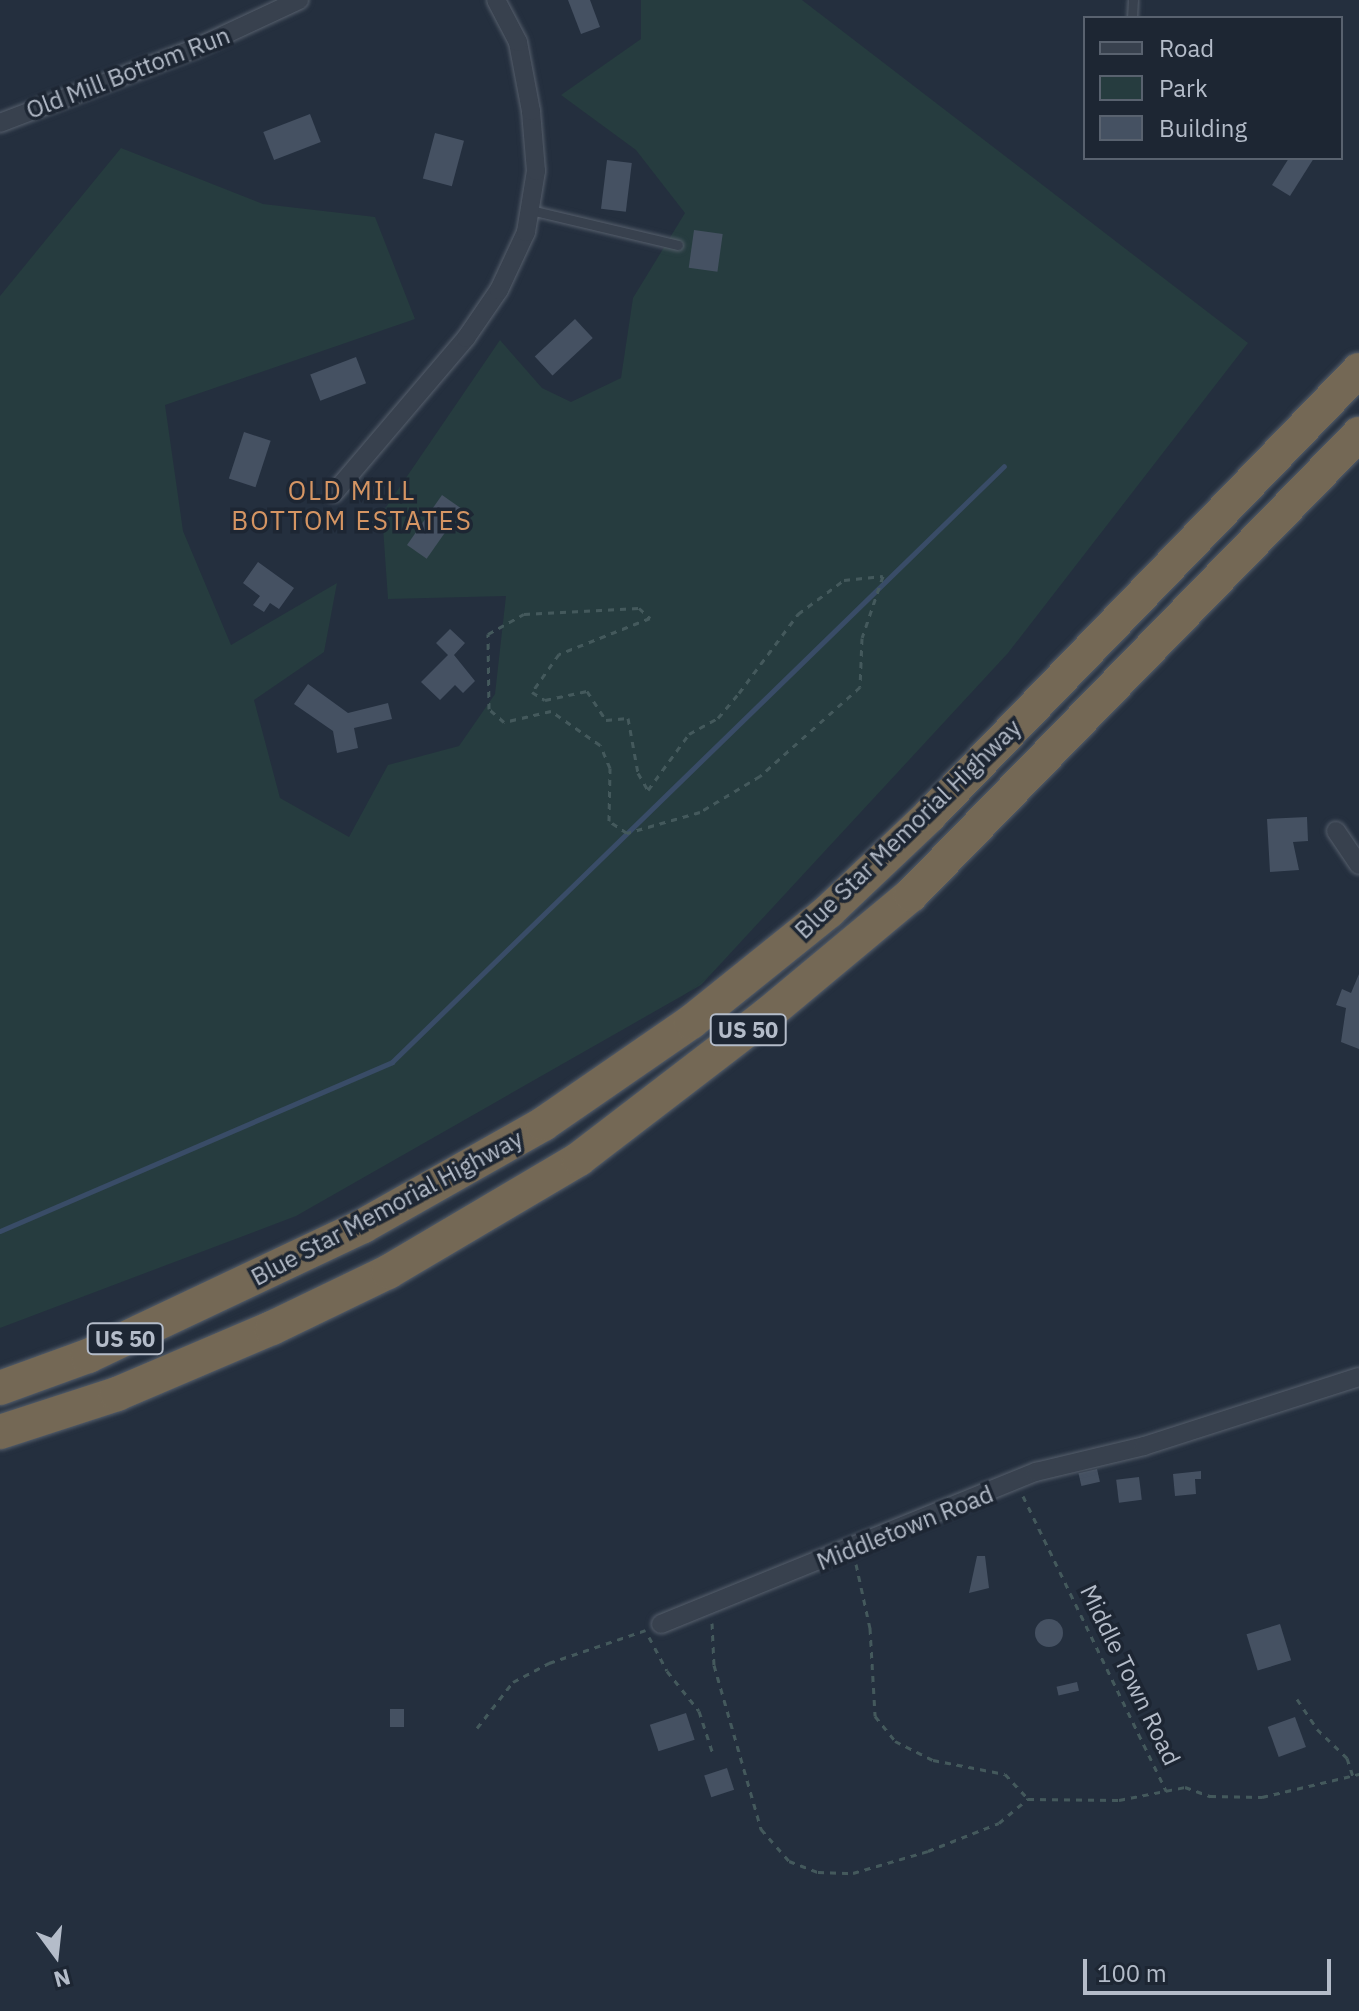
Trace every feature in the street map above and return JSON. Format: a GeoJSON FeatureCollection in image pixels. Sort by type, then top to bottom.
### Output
{"type":"FeatureCollection","features":[{"type":"Feature","properties":{"kind":"highway","name":"Blue Star Memorial Highway"},"geometry":{"type":"LineString","coordinates":[[0,1388],[88,1356],[247,1283],[446,1182],[543,1124],[691,1022],[829,911],[941,803],[1359,370]]}},
{"type":"Feature","properties":{"kind":"highway","name":"Blue Star Memorial Highway"},"geometry":{"type":"LineString","coordinates":[[0,1432],[117,1394],[272,1328],[388,1272],[579,1159],[768,1014],[911,895],[1359,434]]}},
{"type":"Feature","properties":{"kind":"highway"},"geometry":{"type":"LineString","coordinates":[[0,1365],[205,1288],[247,1283]]}},
{"type":"Feature","properties":{"kind":"street","name":"Old Mill Bottom Run"},"geometry":{"type":"LineString","coordinates":[[0,123],[196,48],[299,0]]}},
{"type":"Feature","properties":{"kind":"street"},"geometry":{"type":"LineString","coordinates":[[334,493],[483,314],[526,232],[536,171],[531,111],[518,42],[496,0]]}},
{"type":"Feature","properties":{"kind":"street"},"geometry":{"type":"LineString","coordinates":[[1336,831],[1359,865]]}},
{"type":"Feature","properties":{"kind":"street","name":"Middletown Road"},"geometry":{"type":"LineString","coordinates":[[654,1627],[1051,1467],[1144,1446],[1359,1377]]}},
{"type":"Feature","properties":{"kind":"lane"},"geometry":{"type":"LineString","coordinates":[[530,210],[678,245]]}},
{"type":"Feature","properties":{"kind":"path"},"geometry":{"type":"LineString","coordinates":[[883,576],[862,638],[860,687],[760,776],[700,812],[627,833],[609,821],[610,768],[600,745],[551,711],[504,722],[489,709],[488,634],[524,614],[639,608],[650,618],[559,654],[532,692],[545,700],[587,691],[606,720],[628,718],[638,773],[648,790],[689,734],[718,718],[732,702],[798,614],[844,580],[883,576]]}},
{"type":"Feature","properties":{"kind":"path","name":"Middle Town Road"},"geometry":{"type":"LineString","coordinates":[[1016,1483],[1166,1791],[1185,1787],[1210,1796],[1262,1797],[1359,1774]]}},
{"type":"Feature","properties":{"kind":"path"},"geometry":{"type":"LineString","coordinates":[[850,1549],[865,1589],[875,1716],[895,1741],[933,1760],[1005,1774],[1028,1799]]}},
{"type":"Feature","properties":{"kind":"path"},"geometry":{"type":"LineString","coordinates":[[726,1600],[712,1622],[714,1665],[761,1829],[789,1861],[818,1872],[853,1873],[999,1823],[1028,1799],[1119,1800],[1166,1791]]}},
{"type":"Feature","properties":{"kind":"path"},"geometry":{"type":"LineString","coordinates":[[477,1728],[513,1682],[549,1663],[654,1627],[667,1671],[699,1711],[713,1754]]}},
{"type":"Feature","properties":{"kind":"path"},"geometry":{"type":"LineString","coordinates":[[1297,1699],[1317,1729],[1347,1758],[1353,1776]]}},
{"type":"Feature","properties":{"kind":"green space"},"geometry":{"type":"Polygon","coordinates":[[[641,0],[802,0],[1248,343],[1008,653],[701,985],[296,1216],[0,1328],[0,296],[121,148],[263,204],[375,217],[415,319],[165,405],[183,531],[231,645],[337,583],[324,652],[254,700],[280,798],[349,837],[388,765],[459,746],[495,694],[506,596],[388,599],[382,513],[500,340],[542,388],[571,402],[621,378],[633,298],[685,213],[636,150],[561,95],[641,39],[641,0]]]}},
{"type":"Feature","properties":{"kind":"building"},"geometry":{"type":"Polygon","coordinates":[[[568,0],[590,0],[600,27],[581,34],[568,0]]]}},
{"type":"Feature","properties":{"kind":"building"},"geometry":{"type":"Polygon","coordinates":[[[310,114],[321,142],[274,160],[263,132],[310,114]]]}},
{"type":"Feature","properties":{"kind":"building"},"geometry":{"type":"Polygon","coordinates":[[[435,133],[464,141],[452,186],[423,178],[435,133]]]}},
{"type":"Feature","properties":{"kind":"building"},"geometry":{"type":"Polygon","coordinates":[[[607,160],[632,163],[626,212],[601,209],[607,160]]]}},
{"type":"Feature","properties":{"kind":"building"},"geometry":{"type":"Polygon","coordinates":[[[1288,160],[1313,160],[1290,196],[1272,185],[1288,160]]]}},
{"type":"Feature","properties":{"kind":"building"},"geometry":{"type":"Polygon","coordinates":[[[694,230],[723,234],[717,272],[689,268],[694,230]]]}},
{"type":"Feature","properties":{"kind":"building"},"geometry":{"type":"Polygon","coordinates":[[[575,319],[593,338],[553,376],[535,357],[575,319]]]}},
{"type":"Feature","properties":{"kind":"building"},"geometry":{"type":"Polygon","coordinates":[[[356,357],[366,383],[320,401],[310,375],[356,357]]]}},
{"type":"Feature","properties":{"kind":"building"},"geometry":{"type":"Polygon","coordinates":[[[244,432],[271,441],[255,487],[229,479],[244,432]]]}},
{"type":"Feature","properties":{"kind":"building"},"geometry":{"type":"Polygon","coordinates":[[[442,495],[462,509],[427,559],[407,545],[442,495]]]}},
{"type":"Feature","properties":{"kind":"building"},"geometry":{"type":"Polygon","coordinates":[[[258,562],[294,588],[279,609],[270,603],[264,612],[253,605],[260,596],[243,583],[258,562]]]}},
{"type":"Feature","properties":{"kind":"building"},"geometry":{"type":"Polygon","coordinates":[[[450,629],[465,643],[454,655],[475,681],[463,693],[455,685],[440,700],[421,682],[448,655],[436,643],[450,629]]]}},
{"type":"Feature","properties":{"kind":"building"},"geometry":{"type":"Polygon","coordinates":[[[308,684],[348,713],[388,703],[392,719],[354,728],[358,748],[337,753],[333,731],[294,704],[308,684]]]}},
{"type":"Feature","properties":{"kind":"building"},"geometry":{"type":"Polygon","coordinates":[[[1307,817],[1308,841],[1293,842],[1299,870],[1270,872],[1267,819],[1307,817]]]}},
{"type":"Feature","properties":{"kind":"building"},"geometry":{"type":"Polygon","coordinates":[[[1359,974],[1359,1049],[1341,1042],[1346,1008],[1336,1005],[1342,989],[1351,993],[1359,974]]]}},
{"type":"Feature","properties":{"kind":"building"},"geometry":{"type":"Polygon","coordinates":[[[1097,1469],[1100,1482],[1081,1486],[1078,1473],[1097,1469]]]}},
{"type":"Feature","properties":{"kind":"building"},"geometry":{"type":"Polygon","coordinates":[[[1201,1471],[1201,1479],[1195,1479],[1196,1494],[1175,1496],[1173,1474],[1201,1471]]]}},
{"type":"Feature","properties":{"kind":"building"},"geometry":{"type":"Polygon","coordinates":[[[1139,1477],[1142,1500],[1119,1503],[1116,1480],[1139,1477]]]}},
{"type":"Feature","properties":{"kind":"building"},"geometry":{"type":"Polygon","coordinates":[[[977,1556],[985,1556],[989,1588],[969,1593],[977,1556]]]}},
{"type":"Feature","properties":{"kind":"building"},"geometry":{"type":"Polygon","coordinates":[[[1049,1619],[1059,1623],[1063,1633],[1059,1643],[1049,1647],[1039,1643],[1035,1633],[1039,1623],[1049,1619]]]}},
{"type":"Feature","properties":{"kind":"building"},"geometry":{"type":"Polygon","coordinates":[[[1280,1624],[1291,1660],[1258,1671],[1247,1634],[1280,1624]]]}},
{"type":"Feature","properties":{"kind":"building"},"geometry":{"type":"Polygon","coordinates":[[[1077,1682],[1079,1691],[1059,1695],[1057,1687],[1077,1682]]]}},
{"type":"Feature","properties":{"kind":"building"},"geometry":{"type":"Polygon","coordinates":[[[390,1709],[404,1709],[404,1727],[390,1727],[390,1709]]]}},
{"type":"Feature","properties":{"kind":"building"},"geometry":{"type":"Polygon","coordinates":[[[686,1713],[695,1740],[659,1751],[650,1725],[686,1713]]]}},
{"type":"Feature","properties":{"kind":"building"},"geometry":{"type":"Polygon","coordinates":[[[1295,1717],[1306,1747],[1279,1757],[1268,1727],[1295,1717]]]}},
{"type":"Feature","properties":{"kind":"building"},"geometry":{"type":"Polygon","coordinates":[[[727,1768],[734,1790],[711,1797],[704,1775],[727,1768]]]}},
{"type":"Feature","properties":{"kind":"waterway"},"geometry":{"type":"LineString","coordinates":[[0,1231],[392,1062],[1004,466]]}},
{"type":"Feature","properties":{"kind":"district","name":"OLD MILL BOTTOM ESTATES"},"geometry":{"type":"Point","coordinates":[352,506]}}]}
